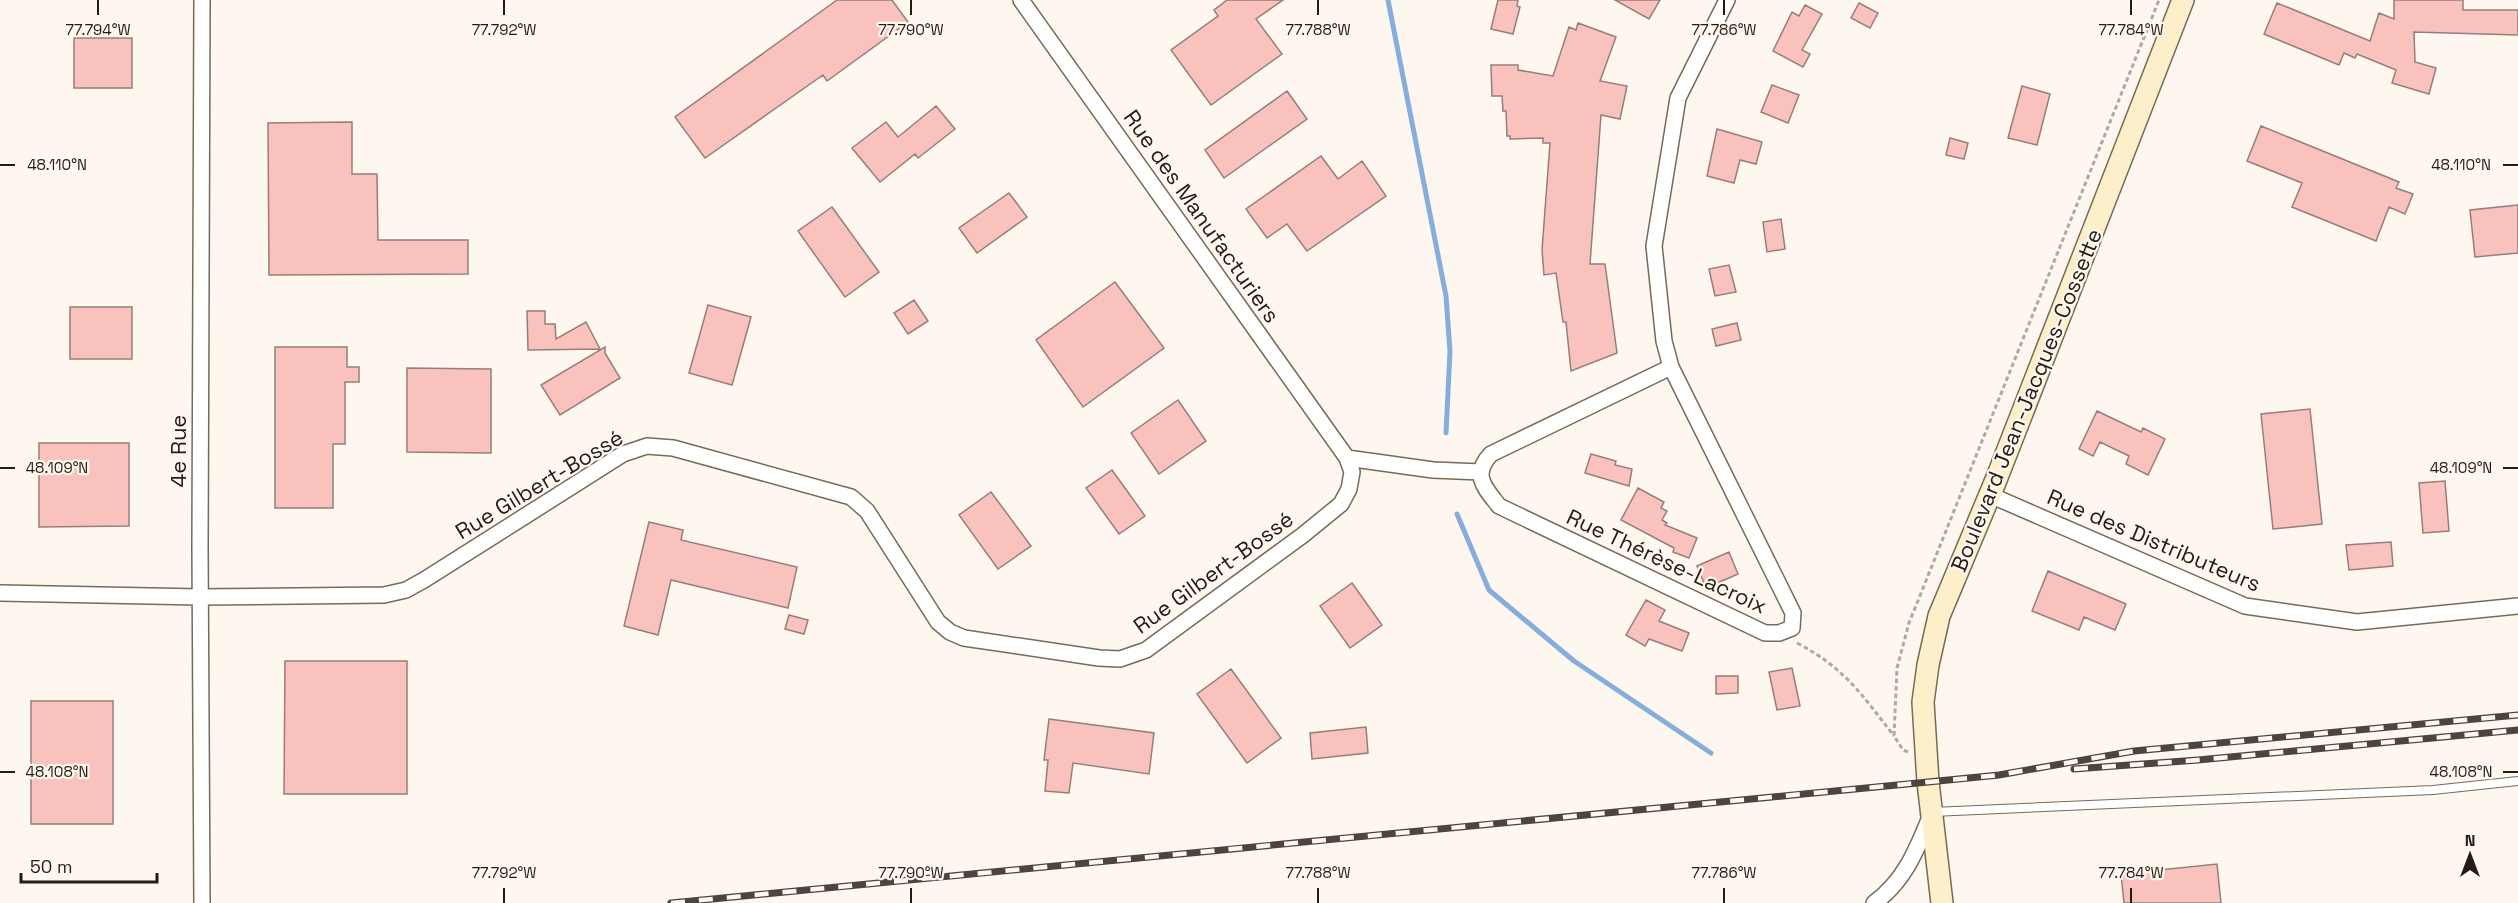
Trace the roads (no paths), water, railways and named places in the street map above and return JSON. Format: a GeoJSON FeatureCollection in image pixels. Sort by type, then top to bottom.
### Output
{"type":"FeatureCollection","features":[{"type":"Feature","properties":{"kind":"main road","name":"Boulevard Jean-Jacques-Cossette"},"geometry":{"type":"LineString","coordinates":[[1942,903],[1923,702],[1928,665],[1939,616],[1990,495],[2183,0]]}},
{"type":"Feature","properties":{"kind":"street","name":"4e Rue"},"geometry":{"type":"LineString","coordinates":[[202,0],[200,597],[202,903]]}},
{"type":"Feature","properties":{"kind":"street","name":"Rue des Manufacturiers"},"geometry":{"type":"LineString","coordinates":[[1022,0],[1347,458]]}},
{"type":"Feature","properties":{"kind":"street","name":"Rue Thérèse-Lacroix"},"geometry":{"type":"LineString","coordinates":[[1481,472],[1483,486],[1499,506],[1765,633],[1779,633],[1792,628],[1793,613],[1671,367],[1664,341],[1654,246],[1678,98],[1727,0]]}},
{"type":"Feature","properties":{"kind":"street"},"geometry":{"type":"LineString","coordinates":[[1347,458],[1433,470],[1481,472],[1483,462],[1491,454],[1671,367]]}},
{"type":"Feature","properties":{"kind":"street","name":"Rue Gilbert-Bossé"},"geometry":{"type":"LineString","coordinates":[[0,593],[200,597],[384,595],[406,590],[623,454],[647,446],[673,448],[851,497],[867,511],[938,622],[950,632],[975,640],[1120,659],[1146,650],[1303,535],[1341,504],[1349,489],[1352,472],[1347,458]]}},
{"type":"Feature","properties":{"kind":"street","name":"Rue des Distributeurs"},"geometry":{"type":"LineString","coordinates":[[1990,495],[2246,606],[2357,622],[2518,606]]}},
{"type":"Feature","properties":{"kind":"street"},"geometry":{"type":"LineString","coordinates":[[1874,903],[1888,893],[1909,867],[1932,812]]}},
{"type":"Feature","properties":{"kind":"lane"},"geometry":{"type":"LineString","coordinates":[[1932,812],[2433,790],[2518,782]]}},
{"type":"Feature","properties":{"kind":"waterway"},"geometry":{"type":"LineString","coordinates":[[1388,0],[1446,296],[1450,351],[1446,433]]}},
{"type":"Feature","properties":{"kind":"waterway"},"geometry":{"type":"LineString","coordinates":[[1457,514],[1489,590],[1574,661],[1711,753]]}},
{"type":"Feature","properties":{"kind":"railway"},"geometry":{"type":"LineString","coordinates":[[671,903],[1999,775],[2134,751],[2518,715]]}},
{"type":"Feature","properties":{"kind":"railway"},"geometry":{"type":"LineString","coordinates":[[2074,769],[2198,760],[2518,730]]}}]}
